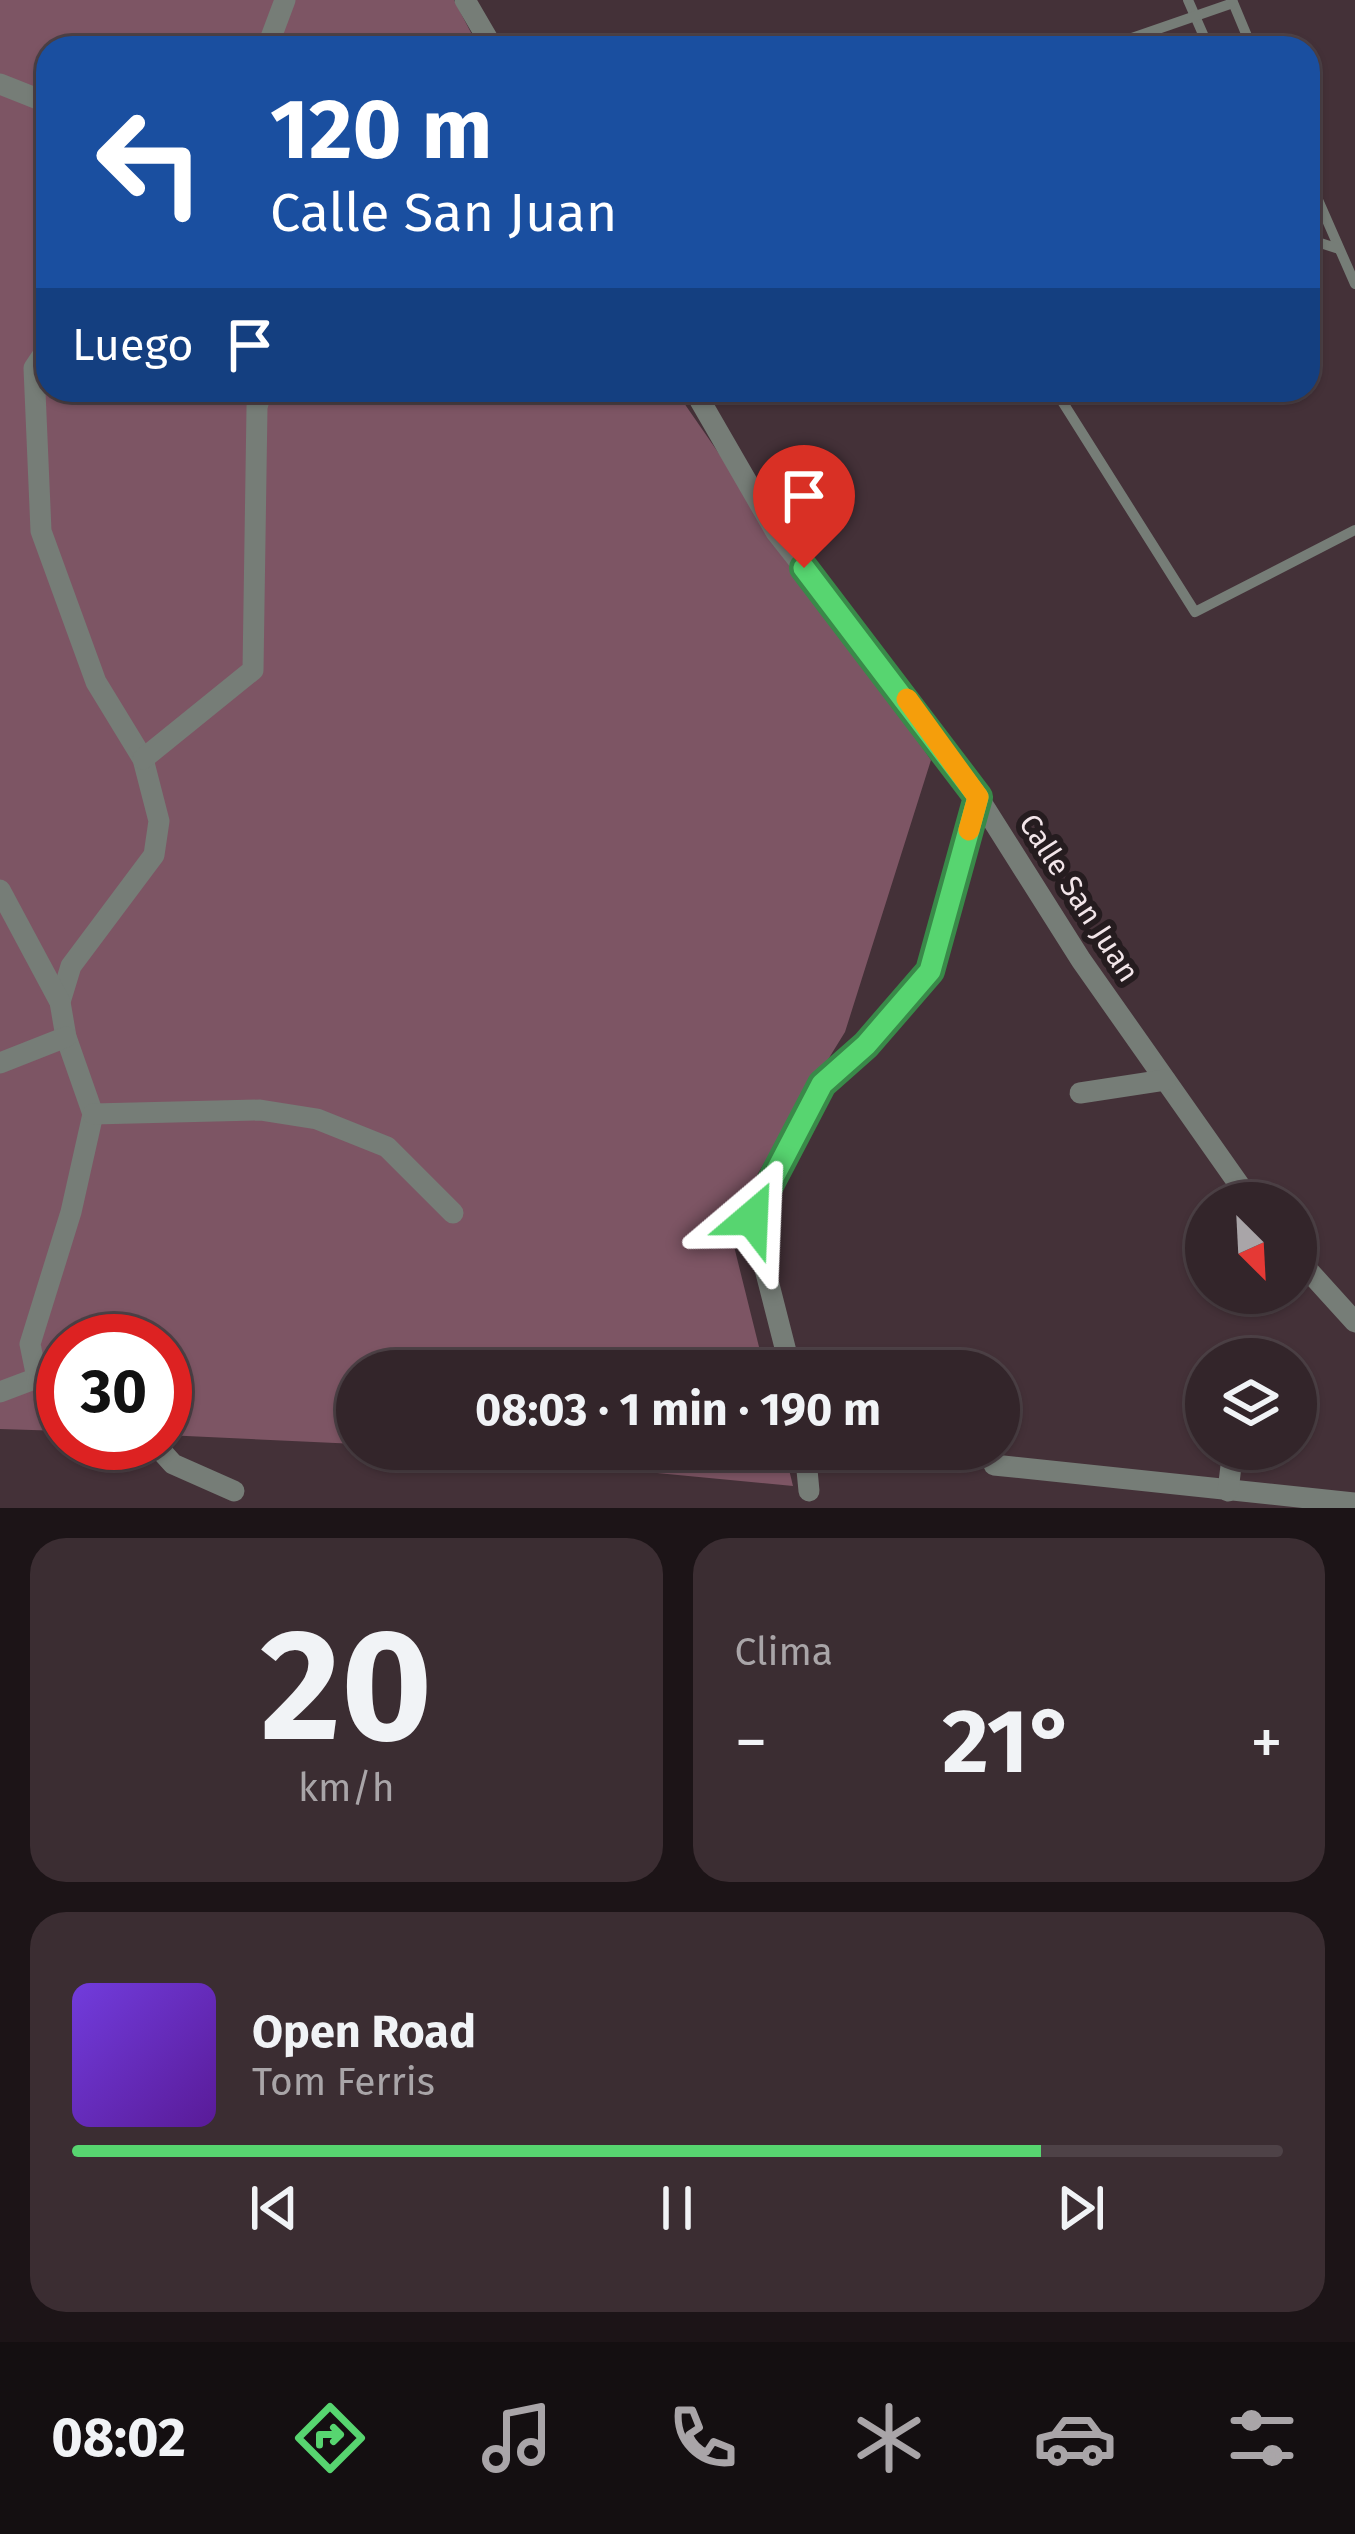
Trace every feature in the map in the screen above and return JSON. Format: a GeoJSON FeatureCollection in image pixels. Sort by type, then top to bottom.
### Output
{"type":"FeatureCollection","features":[{"type":"Feature","properties":{"kind":"street"},"geometry":{"type":"LineString","coordinates":[[272,36],[285,0]]}},
{"type":"Feature","properties":{"kind":"street"},"geometry":{"type":"LineString","coordinates":[[465,0],[486,36]]}},
{"type":"Feature","properties":{"kind":"street"},"geometry":{"type":"LineString","coordinates":[[0,84],[36,98]]}},
{"type":"Feature","properties":{"kind":"street"},"geometry":{"type":"LineString","coordinates":[[36,365],[41,531],[96,682],[142,759],[159,821],[154,855],[70,966],[59,1002]]}},
{"type":"Feature","properties":{"kind":"street"},"geometry":{"type":"LineString","coordinates":[[142,759],[253,670],[258,402]]}},
{"type":"Feature","properties":{"kind":"street","name":"Calle San Juan"},"geometry":{"type":"LineString","coordinates":[[701,402],[776,532],[978,797],[1081,960],[1237,1182]]}},
{"type":"Feature","properties":{"kind":"street"},"geometry":{"type":"LineString","coordinates":[[786,1350],[752,1218],[822,1084],[866,1045],[930,971],[978,797]]}},
{"type":"Feature","properties":{"kind":"street"},"geometry":{"type":"LineString","coordinates":[[0,890],[59,1002],[93,1114],[71,1212],[39,1314]]}},
{"type":"Feature","properties":{"kind":"street"},"geometry":{"type":"LineString","coordinates":[[0,1063],[66,1037]]}},
{"type":"Feature","properties":{"kind":"street"},"geometry":{"type":"LineString","coordinates":[[1080,1093],[1165,1080]]}},
{"type":"Feature","properties":{"kind":"street"},"geometry":{"type":"LineString","coordinates":[[93,1114],[260,1110],[316,1120],[387,1147],[453,1213]]}},
{"type":"Feature","properties":{"kind":"street"},"geometry":{"type":"LineString","coordinates":[[1317,1280],[1355,1322]]}},
{"type":"Feature","properties":{"kind":"street"},"geometry":{"type":"LineString","coordinates":[[36,1325],[30,1344],[36,1373]]}},
{"type":"Feature","properties":{"kind":"street"},"geometry":{"type":"LineString","coordinates":[[0,1392],[36,1378]]}},
{"type":"Feature","properties":{"kind":"street"},"geometry":{"type":"LineString","coordinates":[[1020,1468],[1355,1503]]}},
{"type":"Feature","properties":{"kind":"street"},"geometry":{"type":"LineString","coordinates":[[187,1470],[234,1491]]}},
{"type":"Feature","properties":{"kind":"street"},"geometry":{"type":"LineString","coordinates":[[807,1470],[809,1491]]}},
{"type":"Feature","properties":{"kind":"street"},"geometry":{"type":"LineString","coordinates":[[1228,1491],[1230,1470]]}},
{"type":"Feature","properties":{"kind":"lane"},"geometry":{"type":"LineString","coordinates":[[1188,0],[1204,36]]}},
{"type":"Feature","properties":{"kind":"lane"},"geometry":{"type":"LineString","coordinates":[[1140,36],[1232,1],[1247,36]]}},
{"type":"Feature","properties":{"kind":"lane"},"geometry":{"type":"LineString","coordinates":[[1320,205],[1355,284]]}},
{"type":"Feature","properties":{"kind":"lane"},"geometry":{"type":"LineString","coordinates":[[1320,243],[1339,249]]}},
{"type":"Feature","properties":{"kind":"lane"},"geometry":{"type":"LineString","coordinates":[[1063,402],[1195,612],[1355,530]]}},
{"type":"Feature","properties":{"kind":"shaded area"},"geometry":{"type":"Polygon","coordinates":[[[0,0],[454,0],[473,36],[36,36],[36,402],[683,402],[931,760],[845,1032],[728,1222],[760,1350],[336,1350],[336,1443],[192,1436],[192,1314],[36,1314],[36,1430],[0,1429],[0,0]]]}},
{"type":"Feature","properties":{"kind":"shaded area"},"geometry":{"type":"Polygon","coordinates":[[[626,1470],[789,1470],[793,1486],[626,1470]]]}},
{"type":"Feature","properties":{"kind":"slow traffic"},"geometry":{"type":"LineString","coordinates":[[907,699],[978,797],[969,830]]}},
{"type":"Feature","properties":{"kind":"route"},"geometry":{"type":"LineString","coordinates":[[752,1218],[822,1084],[866,1045],[930,971],[978,797],[804,568]]}}]}
